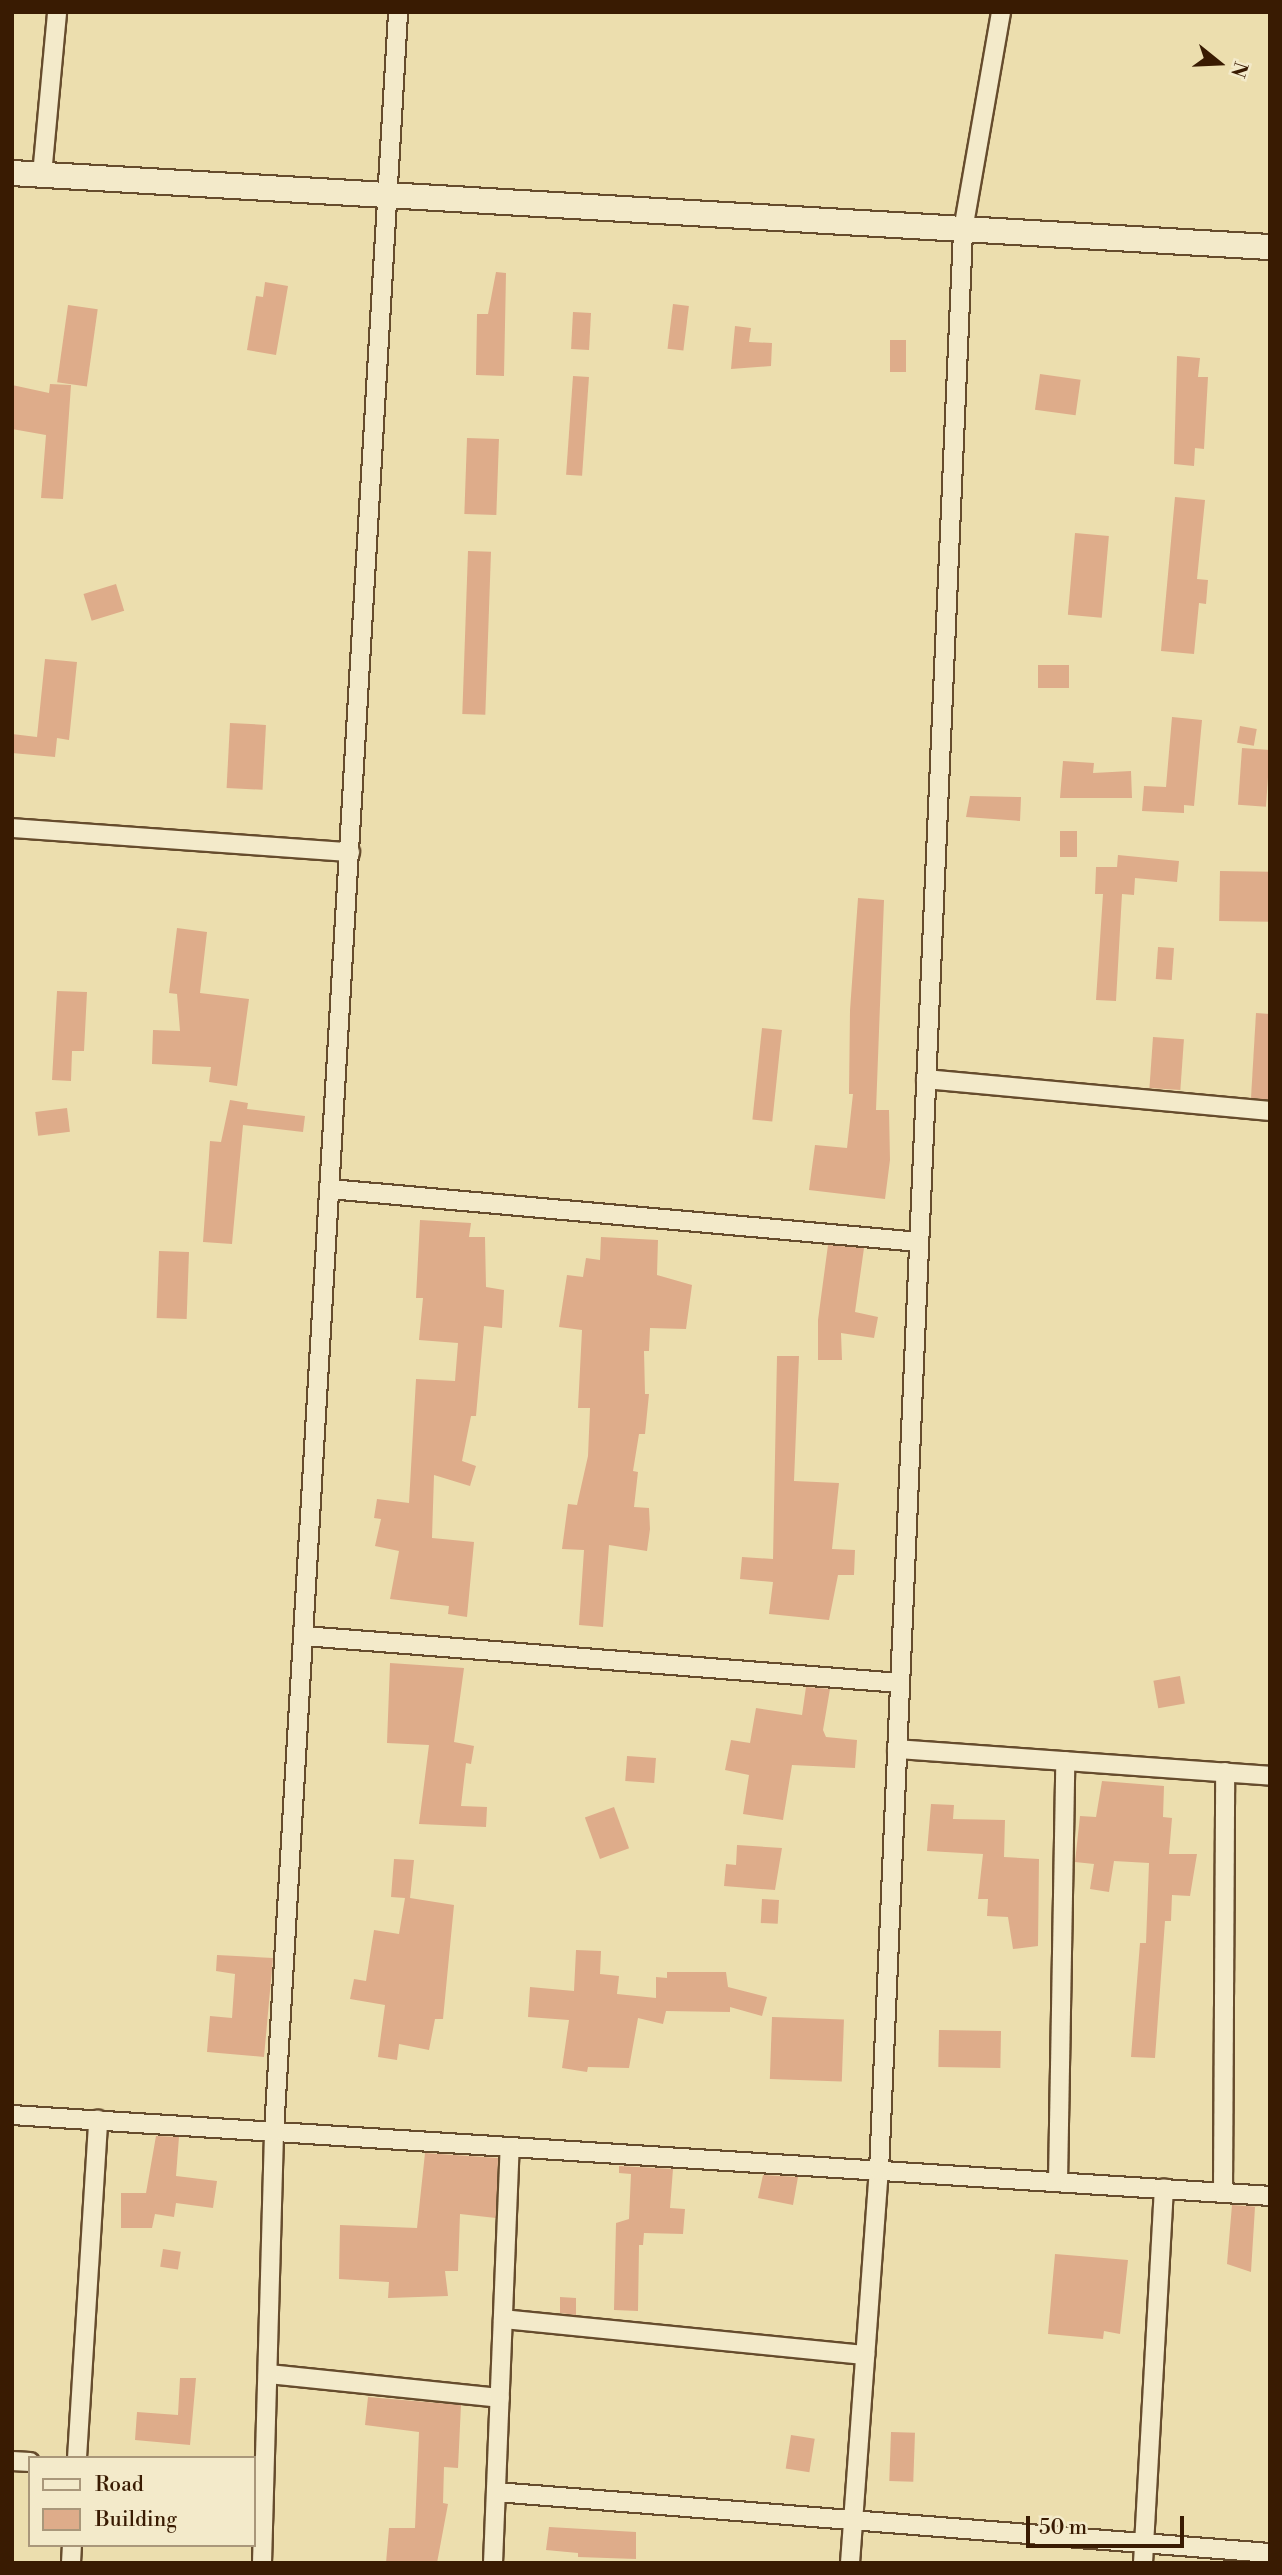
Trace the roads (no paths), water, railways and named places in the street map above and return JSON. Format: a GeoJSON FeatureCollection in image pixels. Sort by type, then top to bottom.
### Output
{"type":"FeatureCollection","features":[{"type":"Feature","properties":{"kind":"street"},"geometry":{"type":"LineString","coordinates":[[42,175],[57,12]]}},
{"type":"Feature","properties":{"kind":"street"},"geometry":{"type":"LineString","coordinates":[[262,2563],[259,2477],[268,2374],[274,2132],[398,12]]}},
{"type":"Feature","properties":{"kind":"street"},"geometry":{"type":"LineString","coordinates":[[850,2563],[879,2171],[963,230],[1001,12]]}},
{"type":"Feature","properties":{"kind":"street"},"geometry":{"type":"LineString","coordinates":[[12,173],[1270,247]]}},
{"type":"Feature","properties":{"kind":"street"},"geometry":{"type":"LineString","coordinates":[[12,828],[350,852]]}},
{"type":"Feature","properties":{"kind":"street"},"geometry":{"type":"LineString","coordinates":[[926,1079],[1270,1111]]}},
{"type":"Feature","properties":{"kind":"street"},"geometry":{"type":"LineString","coordinates":[[330,1189],[919,1242]]}},
{"type":"Feature","properties":{"kind":"street"},"geometry":{"type":"LineString","coordinates":[[303,1636],[900,1683]]}},
{"type":"Feature","properties":{"kind":"street"},"geometry":{"type":"LineString","coordinates":[[897,1749],[1270,1776]]}},
{"type":"Feature","properties":{"kind":"street"},"geometry":{"type":"LineString","coordinates":[[1058,2182],[1065,1761]]}},
{"type":"Feature","properties":{"kind":"street"},"geometry":{"type":"LineString","coordinates":[[1223,2193],[1225,1772]]}},
{"type":"Feature","properties":{"kind":"street"},"geometry":{"type":"LineString","coordinates":[[12,2115],[1270,2196]]}},
{"type":"Feature","properties":{"kind":"street"},"geometry":{"type":"LineString","coordinates":[[77,2456],[98,2120]]}},
{"type":"Feature","properties":{"kind":"street"},"geometry":{"type":"LineString","coordinates":[[493,2563],[510,2147]]}},
{"type":"Feature","properties":{"kind":"street"},"geometry":{"type":"LineString","coordinates":[[1143,2563],[1164,2189]]}},
{"type":"Feature","properties":{"kind":"street"},"geometry":{"type":"LineString","coordinates":[[503,2319],[866,2356]]}},
{"type":"Feature","properties":{"kind":"street"},"geometry":{"type":"LineString","coordinates":[[268,2374],[500,2398]]}},
{"type":"Feature","properties":{"kind":"street"},"geometry":{"type":"LineString","coordinates":[[496,2493],[1270,2553]]}}]}
